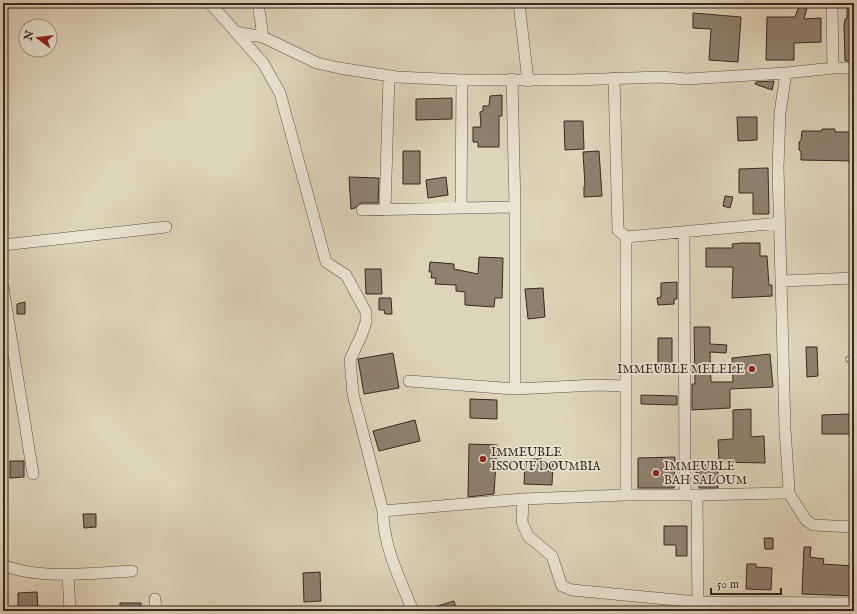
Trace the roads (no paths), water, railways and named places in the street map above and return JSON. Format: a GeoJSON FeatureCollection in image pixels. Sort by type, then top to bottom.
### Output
{"type":"FeatureCollection","features":[{"type":"Feature","properties":{"kind":"street"},"geometry":{"type":"LineString","coordinates":[[210,3],[263,63],[280,93],[326,262],[346,275],[366,312],[366,322],[350,360],[354,394],[383,511],[383,527],[387,545],[414,611]]}},
{"type":"Feature","properties":{"kind":"street"},"geometry":{"type":"LineString","coordinates":[[258,3],[263,37]]}},
{"type":"Feature","properties":{"kind":"street"},"geometry":{"type":"LineString","coordinates":[[519,3],[528,81]]}},
{"type":"Feature","properties":{"kind":"street"},"geometry":{"type":"LineString","coordinates":[[832,3],[833,68]]}},
{"type":"Feature","properties":{"kind":"street"},"geometry":{"type":"LineString","coordinates":[[236,32],[263,37],[317,63],[389,76],[462,80],[512,79],[528,81],[660,77],[693,79],[786,73],[833,68],[854,68]]}},
{"type":"Feature","properties":{"kind":"street"},"geometry":{"type":"LineString","coordinates":[[786,73],[780,113],[778,159],[788,492],[806,520],[813,525],[854,527]]}},
{"type":"Feature","properties":{"kind":"street"},"geometry":{"type":"LineString","coordinates":[[385,210],[389,76]]}},
{"type":"Feature","properties":{"kind":"street"},"geometry":{"type":"LineString","coordinates":[[614,78],[618,230],[626,237],[684,233],[780,223]]}},
{"type":"Feature","properties":{"kind":"street"},"geometry":{"type":"LineString","coordinates":[[512,79],[515,207],[515,389]]}},
{"type":"Feature","properties":{"kind":"street"},"geometry":{"type":"LineString","coordinates":[[461,208],[462,80]]}},
{"type":"Feature","properties":{"kind":"street"},"geometry":{"type":"LineString","coordinates":[[362,210],[515,207]]}},
{"type":"Feature","properties":{"kind":"street"},"geometry":{"type":"LineString","coordinates":[[3,245],[166,227]]}},
{"type":"Feature","properties":{"kind":"street"},"geometry":{"type":"LineString","coordinates":[[684,233],[685,495]]}},
{"type":"Feature","properties":{"kind":"street"},"geometry":{"type":"LineString","coordinates":[[626,237],[626,495]]}},
{"type":"Feature","properties":{"kind":"street"},"geometry":{"type":"LineString","coordinates":[[782,281],[854,278]]}},
{"type":"Feature","properties":{"kind":"street"},"geometry":{"type":"LineString","coordinates":[[3,286],[5,314],[33,474]]}},
{"type":"Feature","properties":{"kind":"street"},"geometry":{"type":"LineString","coordinates":[[408,381],[515,389],[597,385],[625,386]]}},
{"type":"Feature","properties":{"kind":"street"},"geometry":{"type":"LineString","coordinates":[[383,511],[523,499],[626,495],[697,495],[788,492]]}},
{"type":"Feature","properties":{"kind":"street"},"geometry":{"type":"LineString","coordinates":[[697,495],[698,606]]}},
{"type":"Feature","properties":{"kind":"street"},"geometry":{"type":"LineString","coordinates":[[523,499],[522,522],[528,536],[552,556],[562,586],[572,590],[698,606],[854,603]]}},
{"type":"Feature","properties":{"kind":"street"},"geometry":{"type":"LineString","coordinates":[[3,565],[14,570],[68,575],[132,571]]}},
{"type":"Feature","properties":{"kind":"street"},"geometry":{"type":"LineString","coordinates":[[68,575],[70,611]]}},
{"type":"Feature","properties":{"kind":"street"},"geometry":{"type":"LineString","coordinates":[[155,599],[156,611]]}},
{"type":"Feature","properties":{"kind":"place","name":"IMMEUBLE MELELE"},"geometry":{"type":"Point","coordinates":[752,369]}},
{"type":"Feature","properties":{"kind":"place","name":"IMMEUBLE ISSOUF DOUMBIA"},"geometry":{"type":"Point","coordinates":[483,459]}},
{"type":"Feature","properties":{"kind":"place","name":"IMMEUBLE BAH SALOUM"},"geometry":{"type":"Point","coordinates":[656,473]}}]}
